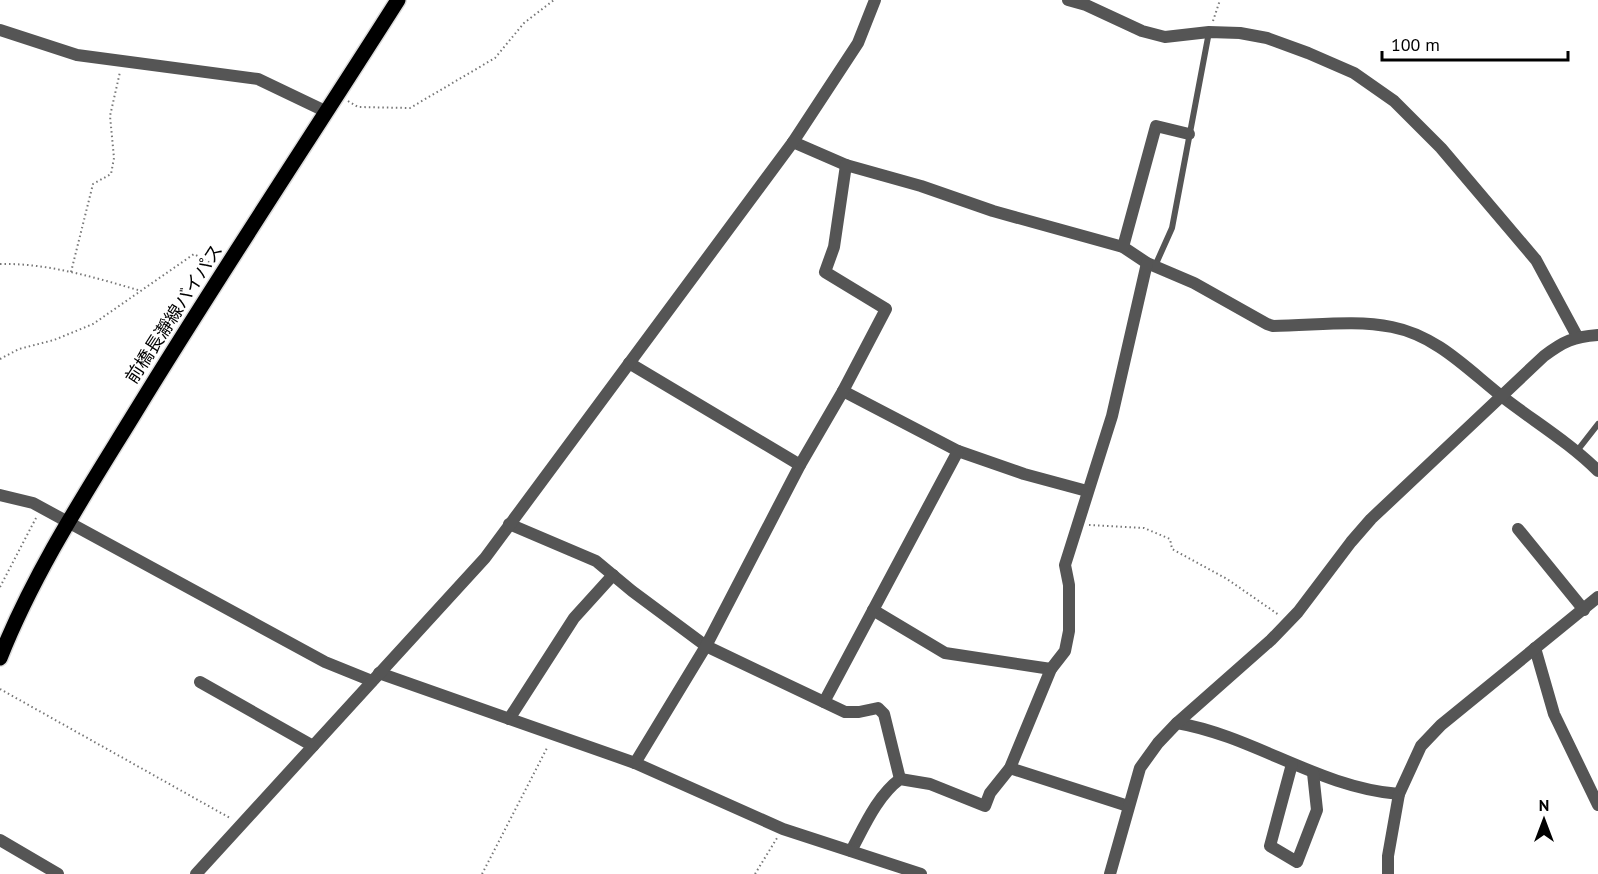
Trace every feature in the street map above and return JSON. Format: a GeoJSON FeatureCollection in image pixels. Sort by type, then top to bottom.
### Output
{"type":"FeatureCollection","features":[{"type":"Feature","properties":{"kind":"main road","name":"前橋長瀞線バイパス"},"geometry":{"type":"LineString","coordinates":[[0,658],[28,593],[68,522],[169,356],[398,0]]}},
{"type":"Feature","properties":{"kind":"street"},"geometry":{"type":"LineString","coordinates":[[196,874],[485,558],[793,141],[858,43],[875,0]]}},
{"type":"Feature","properties":{"kind":"street"},"geometry":{"type":"LineString","coordinates":[[1068,0],[1095,8],[1142,31],[1165,37],[1209,32],[1240,33],[1268,38],[1354,73],[1394,101],[1441,148],[1536,260],[1577,336]]}},
{"type":"Feature","properties":{"kind":"street"},"geometry":{"type":"LineString","coordinates":[[0,30],[77,55],[258,79],[327,112]]}},
{"type":"Feature","properties":{"kind":"street"},"geometry":{"type":"LineString","coordinates":[[1123,247],[1156,126],[1189,134]]}},
{"type":"Feature","properties":{"kind":"street"},"geometry":{"type":"LineString","coordinates":[[793,141],[846,165],[921,186],[993,211],[1123,247],[1151,264],[1194,283],[1244,313],[1273,326],[1355,325],[1399,329],[1437,344],[1577,452],[1598,471]]}},
{"type":"Feature","properties":{"kind":"street"},"geometry":{"type":"LineString","coordinates":[[634,763],[706,646],[800,465],[843,391],[886,309],[825,272],[834,247],[846,165]]}},
{"type":"Feature","properties":{"kind":"street"},"geometry":{"type":"LineString","coordinates":[[900,778],[930,784],[985,806],[990,793],[1010,768],[1051,669],[1065,651],[1069,631],[1069,585],[1065,565],[1112,416],[1151,264]]}},
{"type":"Feature","properties":{"kind":"street"},"geometry":{"type":"LineString","coordinates":[[1110,874],[1140,768],[1158,743],[1177,723],[1289,622],[1371,519],[1544,356],[1577,336],[1598,335]]}},
{"type":"Feature","properties":{"kind":"street"},"geometry":{"type":"LineString","coordinates":[[629,363],[800,465]]}},
{"type":"Feature","properties":{"kind":"street"},"geometry":{"type":"LineString","coordinates":[[843,391],[958,452],[1024,474],[1087,491]]}},
{"type":"Feature","properties":{"kind":"street"},"geometry":{"type":"LineString","coordinates":[[824,702],[958,452]]}},
{"type":"Feature","properties":{"kind":"street"},"geometry":{"type":"LineString","coordinates":[[0,495],[42,507],[325,662],[509,718],[634,763],[783,829],[921,874]]}},
{"type":"Feature","properties":{"kind":"street"},"geometry":{"type":"LineString","coordinates":[[509,524],[596,561],[706,646],[845,712],[878,708],[884,714],[900,778]]}},
{"type":"Feature","properties":{"kind":"street"},"geometry":{"type":"LineString","coordinates":[[1518,529],[1584,610]]}},
{"type":"Feature","properties":{"kind":"street"},"geometry":{"type":"LineString","coordinates":[[509,718],[574,618],[613,575]]}},
{"type":"Feature","properties":{"kind":"street"},"geometry":{"type":"LineString","coordinates":[[1388,874],[1388,856],[1399,794],[1421,746],[1441,724],[1598,597]]}},
{"type":"Feature","properties":{"kind":"street"},"geometry":{"type":"LineString","coordinates":[[873,610],[945,653],[1051,669]]}},
{"type":"Feature","properties":{"kind":"street"},"geometry":{"type":"LineString","coordinates":[[1535,648],[1554,714],[1598,805]]}},
{"type":"Feature","properties":{"kind":"street"},"geometry":{"type":"LineString","coordinates":[[200,682],[313,746]]}},
{"type":"Feature","properties":{"kind":"street"},"geometry":{"type":"LineString","coordinates":[[1177,723],[1201,727],[1313,773],[1380,792],[1399,794]]}},
{"type":"Feature","properties":{"kind":"street"},"geometry":{"type":"LineString","coordinates":[[1292,764],[1270,846],[1297,862],[1317,810],[1313,773]]}},
{"type":"Feature","properties":{"kind":"street"},"geometry":{"type":"LineString","coordinates":[[1010,768],[1128,806]]}},
{"type":"Feature","properties":{"kind":"street"},"geometry":{"type":"LineString","coordinates":[[850,851],[872,813],[900,778]]}},
{"type":"Feature","properties":{"kind":"street"},"geometry":{"type":"LineString","coordinates":[[0,840],[58,874]]}},
{"type":"Feature","properties":{"kind":"lane"},"geometry":{"type":"LineString","coordinates":[[1151,264],[1172,228],[1209,32]]}},
{"type":"Feature","properties":{"kind":"lane"},"geometry":{"type":"LineString","coordinates":[[1577,452],[1598,424]]}},
{"type":"Feature","properties":{"kind":"path"},"geometry":{"type":"LineString","coordinates":[[338,94],[358,107],[410,108],[495,58],[524,23],[554,0]]}},
{"type":"Feature","properties":{"kind":"path"},"geometry":{"type":"LineString","coordinates":[[1209,32],[1220,0]]}},
{"type":"Feature","properties":{"kind":"path"},"geometry":{"type":"LineString","coordinates":[[71,272],[93,184],[111,174],[114,158],[110,116],[122,61]]}},
{"type":"Feature","properties":{"kind":"path"},"geometry":{"type":"LineString","coordinates":[[0,359],[19,349],[54,340],[93,324],[194,254],[225,271]]}},
{"type":"Feature","properties":{"kind":"path"},"geometry":{"type":"LineString","coordinates":[[0,264],[25,264],[71,272],[139,291]]}},
{"type":"Feature","properties":{"kind":"path"},"geometry":{"type":"LineString","coordinates":[[0,587],[42,507]]}},
{"type":"Feature","properties":{"kind":"path"},"geometry":{"type":"LineString","coordinates":[[1077,524],[1144,528],[1170,538],[1172,549],[1227,579],[1289,622]]}},
{"type":"Feature","properties":{"kind":"path"},"geometry":{"type":"LineString","coordinates":[[0,689],[242,824]]}},
{"type":"Feature","properties":{"kind":"path"},"geometry":{"type":"LineString","coordinates":[[482,874],[554,735]]}},
{"type":"Feature","properties":{"kind":"path"},"geometry":{"type":"LineString","coordinates":[[755,874],[783,829]]}}]}
